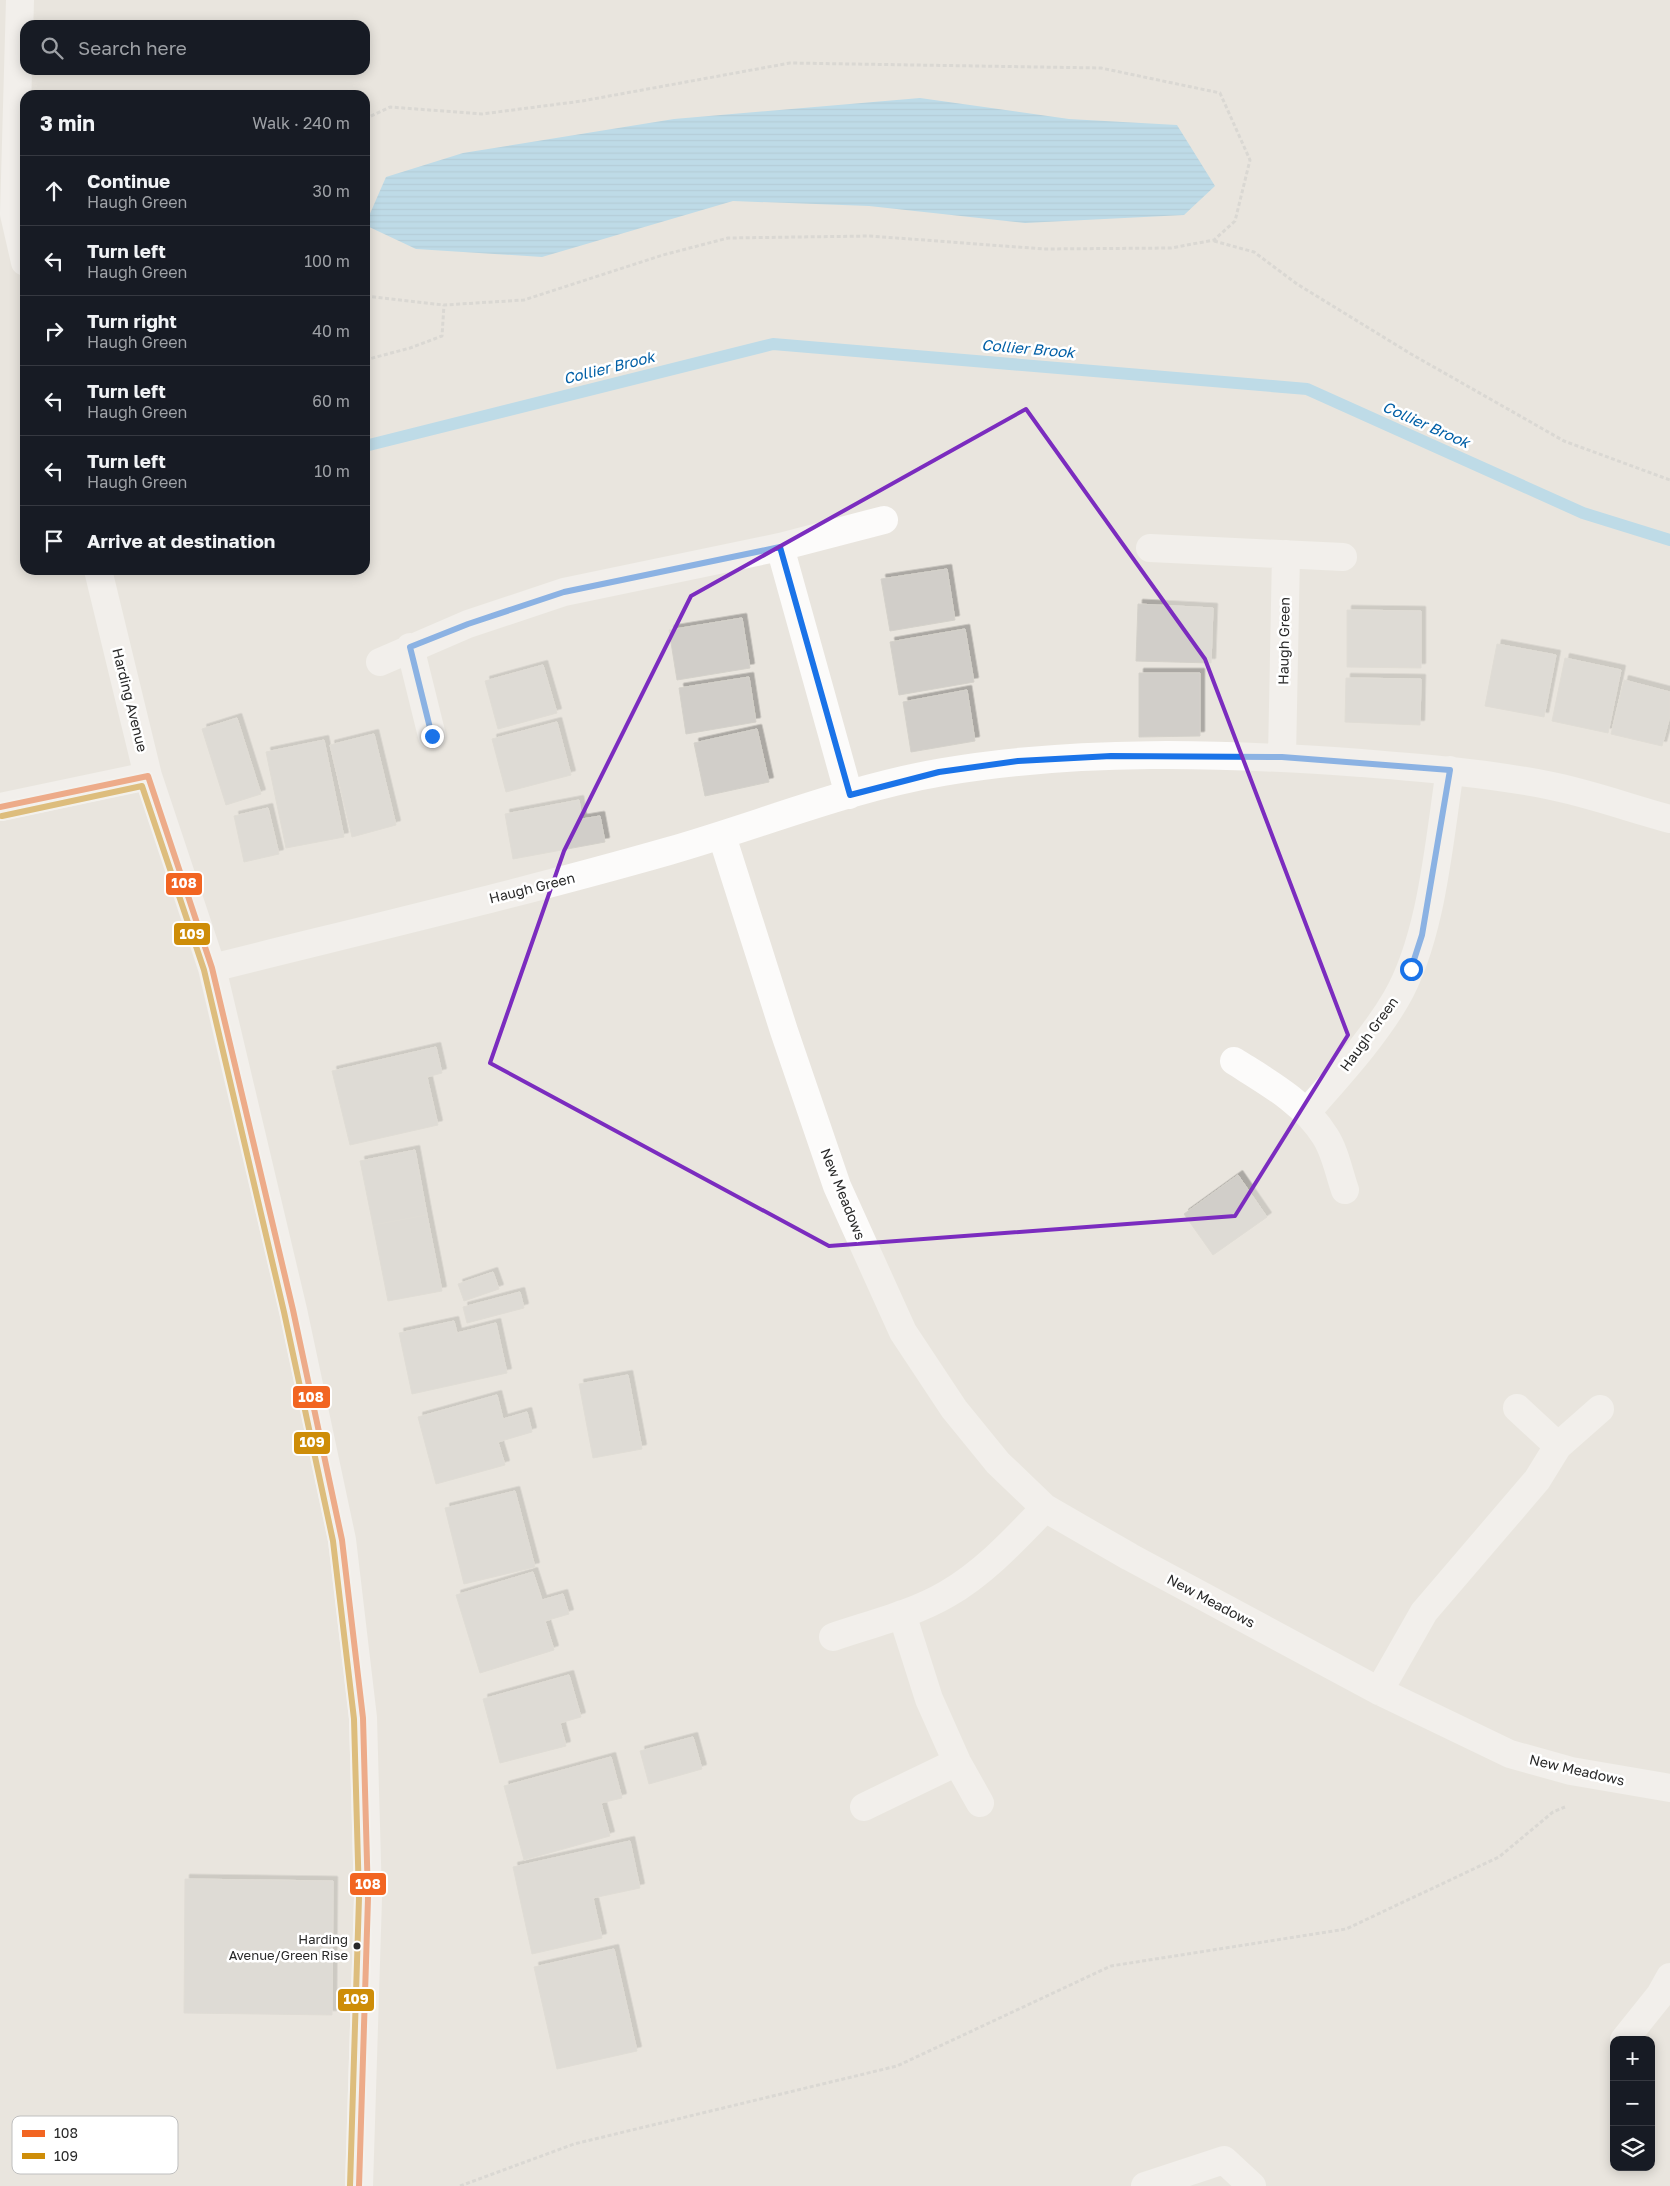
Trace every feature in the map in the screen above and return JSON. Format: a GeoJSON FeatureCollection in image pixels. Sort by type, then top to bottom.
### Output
{"type":"FeatureCollection","features":[{"type":"Feature","properties":{"kind":"street"},"geometry":{"type":"LineString","coordinates":[[20,0],[7,214],[20,249]]}},
{"type":"Feature","properties":{"kind":"street"},"geometry":{"type":"LineString","coordinates":[[380,662],[410,647],[468,624],[564,592],[780,547],[884,520]]}},
{"type":"Feature","properties":{"kind":"street"},"geometry":{"type":"LineString","coordinates":[[780,547],[850,795]]}},
{"type":"Feature","properties":{"kind":"street"},"geometry":{"type":"LineString","coordinates":[[1150,548],[1342,557]]}},
{"type":"Feature","properties":{"kind":"street","name":"Haugh Green"},"geometry":{"type":"LineString","coordinates":[[1282,757],[1286,554]]}},
{"type":"Feature","properties":{"kind":"street","name":"Harding Avenue"},"geometry":{"type":"LineString","coordinates":[[99,575],[148,776],[212,968],[293,1310],[343,1550],[363,1718],[368,1898],[359,2186]]}},
{"type":"Feature","properties":{"kind":"street"},"geometry":{"type":"LineString","coordinates":[[410,647],[432,736]]}},
{"type":"Feature","properties":{"kind":"street","name":"Haugh Green"},"geometry":{"type":"LineString","coordinates":[[212,968],[566,880],[722,836],[850,795],[939,772],[1018,761],[1111,756],[1282,757],[1450,770],[1549,785],[1670,819]]}},
{"type":"Feature","properties":{"kind":"street","name":"Haugh Green"},"geometry":{"type":"LineString","coordinates":[[1307,1112],[1362,1048],[1396,999],[1411,969],[1422,935],[1450,770]]}},
{"type":"Feature","properties":{"kind":"street"},"geometry":{"type":"LineString","coordinates":[[0,807],[148,776]]}},
{"type":"Feature","properties":{"kind":"street","name":"New Meadows"},"geometry":{"type":"LineString","coordinates":[[722,836],[784,1031],[838,1186],[903,1332],[954,1409],[998,1463],[1045,1508],[1130,1557],[1379,1691],[1510,1754],[1571,1771],[1670,1788]]}},
{"type":"Feature","properties":{"kind":"street"},"geometry":{"type":"LineString","coordinates":[[1234,1060],[1279,1090],[1307,1112],[1326,1137],[1345,1190]]}},
{"type":"Feature","properties":{"kind":"street"},"geometry":{"type":"LineString","coordinates":[[1517,1408],[1558,1446]]}},
{"type":"Feature","properties":{"kind":"street"},"geometry":{"type":"LineString","coordinates":[[1379,1691],[1424,1612],[1537,1480],[1558,1446],[1600,1409]]}},
{"type":"Feature","properties":{"kind":"street"},"geometry":{"type":"LineString","coordinates":[[833,1637],[902,1614],[947,1594],[990,1564],[1045,1508]]}},
{"type":"Feature","properties":{"kind":"street"},"geometry":{"type":"LineString","coordinates":[[902,1614],[929,1699],[957,1762],[980,1803]]}},
{"type":"Feature","properties":{"kind":"street"},"geometry":{"type":"LineString","coordinates":[[864,1807],[957,1762]]}},
{"type":"Feature","properties":{"kind":"street"},"geometry":{"type":"LineString","coordinates":[[1628,2036],[1667,1992]]}},
{"type":"Feature","properties":{"kind":"street"},"geometry":{"type":"LineString","coordinates":[[1145,2186],[1224,2160],[1252,2186]]}},
{"type":"Feature","properties":{"kind":"path"},"geometry":{"type":"LineString","coordinates":[[370,116],[390,107],[482,114],[573,102],[790,63],[1101,68],[1220,93],[1250,160],[1235,221],[1214,240]]}},
{"type":"Feature","properties":{"kind":"path"},"geometry":{"type":"LineString","coordinates":[[370,297],[444,305],[524,300],[663,255],[728,238],[870,236],[1044,250],[1171,248],[1214,240],[1254,252],[1297,284],[1411,354],[1564,442],[1670,480]]}},
{"type":"Feature","properties":{"kind":"path"},"geometry":{"type":"LineString","coordinates":[[370,359],[410,348],[442,336],[444,305]]}},
{"type":"Feature","properties":{"kind":"path"},"geometry":{"type":"LineString","coordinates":[[460,2186],[574,2144],[897,2066],[1111,1966],[1346,1929],[1499,1857],[1553,1812],[1570,1805]]}},
{"type":"Feature","properties":{"kind":"highlighted area"},"geometry":{"type":"Polygon","coordinates":[[[1026,409],[1205,659],[1348,1035],[1235,1216],[829,1246],[490,1063],[564,851],[691,596],[1026,409]]]}},
{"type":"Feature","properties":{"kind":"water"},"geometry":{"type":"Polygon","coordinates":[[[920,98],[1069,119],[1177,125],[1215,186],[1184,215],[1025,223],[869,206],[733,201],[542,257],[416,249],[370,227],[370,214],[386,177],[463,153],[674,119],[920,98]]]}},
{"type":"Feature","properties":{"kind":"building"},"geometry":{"type":"Polygon","coordinates":[[[947,569],[955,620],[890,631],[881,579],[947,569]]]}},
{"type":"Feature","properties":{"kind":"building"},"geometry":{"type":"Polygon","coordinates":[[[1138,604],[1213,608],[1211,663],[1136,661],[1138,604]]]}},
{"type":"Feature","properties":{"kind":"building"},"geometry":{"type":"Polygon","coordinates":[[[1347,610],[1421,611],[1421,668],[1347,667],[1347,610]]]}},
{"type":"Feature","properties":{"kind":"building"},"geometry":{"type":"Polygon","coordinates":[[[742,618],[750,668],[677,680],[669,630],[742,618]]]}},
{"type":"Feature","properties":{"kind":"building"},"geometry":{"type":"Polygon","coordinates":[[[965,629],[974,682],[899,695],[890,642],[965,629]]]}},
{"type":"Feature","properties":{"kind":"building"},"geometry":{"type":"Polygon","coordinates":[[[1497,644],[1556,655],[1544,717],[1485,706],[1497,644]]]}},
{"type":"Feature","properties":{"kind":"building"},"geometry":{"type":"Polygon","coordinates":[[[1565,658],[1621,670],[1608,733],[1552,721],[1565,658]]]}},
{"type":"Feature","properties":{"kind":"building"},"geometry":{"type":"Polygon","coordinates":[[[543,665],[557,713],[498,729],[485,681],[543,665]]]}},
{"type":"Feature","properties":{"kind":"building"},"geometry":{"type":"Polygon","coordinates":[[[1139,673],[1200,673],[1200,736],[1139,737],[1139,673]]]}},
{"type":"Feature","properties":{"kind":"building"},"geometry":{"type":"Polygon","coordinates":[[[749,677],[756,722],[686,734],[679,688],[749,677]]]}},
{"type":"Feature","properties":{"kind":"building"},"geometry":{"type":"Polygon","coordinates":[[[1346,678],[1421,679],[1420,725],[1345,722],[1346,678]]]}},
{"type":"Feature","properties":{"kind":"building"},"geometry":{"type":"Polygon","coordinates":[[[1624,680],[1670,692],[1670,716],[1662,746],[1611,734],[1624,680]]]}},
{"type":"Feature","properties":{"kind":"building"},"geometry":{"type":"Polygon","coordinates":[[[967,690],[975,741],[911,752],[903,702],[967,690]]]}},
{"type":"Feature","properties":{"kind":"building"},"geometry":{"type":"Polygon","coordinates":[[[237,718],[261,794],[226,805],[202,729],[237,718]]]}},
{"type":"Feature","properties":{"kind":"building"},"geometry":{"type":"Polygon","coordinates":[[[557,722],[571,775],[506,792],[492,739],[557,722]]]}},
{"type":"Feature","properties":{"kind":"building"},"geometry":{"type":"Polygon","coordinates":[[[757,729],[769,782],[705,796],[694,743],[757,729]]]}},
{"type":"Feature","properties":{"kind":"building"},"geometry":{"type":"Polygon","coordinates":[[[374,734],[396,825],[352,837],[330,745],[374,734]]]}},
{"type":"Feature","properties":{"kind":"building"},"geometry":{"type":"Polygon","coordinates":[[[324,740],[344,837],[286,848],[266,752],[324,740]]]}},
{"type":"Feature","properties":{"kind":"building"},"geometry":{"type":"Polygon","coordinates":[[[579,800],[582,819],[600,816],[605,842],[513,859],[505,814],[579,800]]]}},
{"type":"Feature","properties":{"kind":"building"},"geometry":{"type":"Polygon","coordinates":[[[268,808],[279,854],[244,862],[234,816],[268,808]]]}},
{"type":"Feature","properties":{"kind":"building"},"geometry":{"type":"Polygon","coordinates":[[[436,1047],[442,1073],[427,1077],[438,1125],[350,1145],[332,1071],[436,1047]]]}},
{"type":"Feature","properties":{"kind":"building"},"geometry":{"type":"Polygon","coordinates":[[[415,1150],[427,1215],[373,1225],[360,1161],[415,1150]]]}},
{"type":"Feature","properties":{"kind":"building"},"geometry":{"type":"Polygon","coordinates":[[[1238,1175],[1267,1217],[1213,1255],[1184,1214],[1238,1175]]]}},
{"type":"Feature","properties":{"kind":"building"},"geometry":{"type":"Polygon","coordinates":[[[427,1215],[442,1291],[388,1301],[373,1225],[427,1215]]]}},
{"type":"Feature","properties":{"kind":"building"},"geometry":{"type":"Polygon","coordinates":[[[493,1272],[499,1289],[464,1301],[458,1284],[493,1272]]]}},
{"type":"Feature","properties":{"kind":"building"},"geometry":{"type":"Polygon","coordinates":[[[520,1292],[524,1308],[467,1323],[463,1307],[520,1292]]]}},
{"type":"Feature","properties":{"kind":"building"},"geometry":{"type":"Polygon","coordinates":[[[454,1321],[457,1333],[496,1323],[507,1373],[412,1394],[399,1333],[454,1321]]]}},
{"type":"Feature","properties":{"kind":"building"},"geometry":{"type":"Polygon","coordinates":[[[628,1375],[642,1449],[593,1458],[579,1384],[628,1375]]]}},
{"type":"Feature","properties":{"kind":"building"},"geometry":{"type":"Polygon","coordinates":[[[497,1395],[503,1419],[527,1412],[532,1432],[498,1442],[505,1465],[436,1484],[418,1417],[497,1395]]]}},
{"type":"Feature","properties":{"kind":"building"},"geometry":{"type":"Polygon","coordinates":[[[515,1491],[535,1567],[464,1584],[445,1508],[515,1491]]]}},
{"type":"Feature","properties":{"kind":"building"},"geometry":{"type":"Polygon","coordinates":[[[533,1572],[542,1600],[563,1594],[569,1614],[545,1621],[554,1650],[480,1673],[456,1595],[533,1572]]]}},
{"type":"Feature","properties":{"kind":"building"},"geometry":{"type":"Polygon","coordinates":[[[569,1675],[581,1717],[560,1723],[566,1746],[500,1763],[483,1699],[569,1675]]]}},
{"type":"Feature","properties":{"kind":"building"},"geometry":{"type":"Polygon","coordinates":[[[693,1737],[702,1769],[649,1784],[640,1751],[693,1737]]]}},
{"type":"Feature","properties":{"kind":"building"},"geometry":{"type":"Polygon","coordinates":[[[611,1757],[622,1798],[601,1803],[610,1836],[524,1860],[504,1786],[611,1757]]]}},
{"type":"Feature","properties":{"kind":"building"},"geometry":{"type":"Polygon","coordinates":[[[630,1841],[640,1888],[593,1898],[602,1938],[532,1954],[513,1867],[630,1841]]]}},
{"type":"Feature","properties":{"kind":"building"},"geometry":{"type":"Polygon","coordinates":[[[185,1879],[333,1881],[332,2015],[184,2013],[185,1879]]]}},
{"type":"Feature","properties":{"kind":"building"},"geometry":{"type":"Polygon","coordinates":[[[614,1949],[637,2051],[557,2069],[534,1967],[614,1949]]]}},
{"type":"Feature","properties":{"kind":"waterway","name":"Collier Brook"},"geometry":{"type":"LineString","coordinates":[[370,445],[773,344],[1307,389],[1583,513],[1670,540]]}},
{"type":"Feature","properties":{"kind":"transit line","name":"108"},"geometry":{"type":"LineString","coordinates":[[0,807],[148,776],[212,968],[293,1310],[342,1540],[363,1718],[368,1898],[359,2186]]}},
{"type":"Feature","properties":{"kind":"transit line","name":"109"},"geometry":{"type":"LineString","coordinates":[[2,816],[142,786],[204,970],[284,1312],[333,1541],[354,1719],[359,1898],[350,2186]]}},
{"type":"Feature","properties":{"kind":"place","name":"Harding Avenue/Green Rise"},"geometry":{"type":"Point","coordinates":[357,1946]}},
{"type":"Feature","properties":{"kind":"route"},"geometry":{"type":"LineString","coordinates":[[432,736],[410,647],[468,624],[564,592],[780,547],[850,795],[939,772],[1018,761],[1111,756],[1282,757],[1450,770],[1422,935],[1411,969]]}}]}
